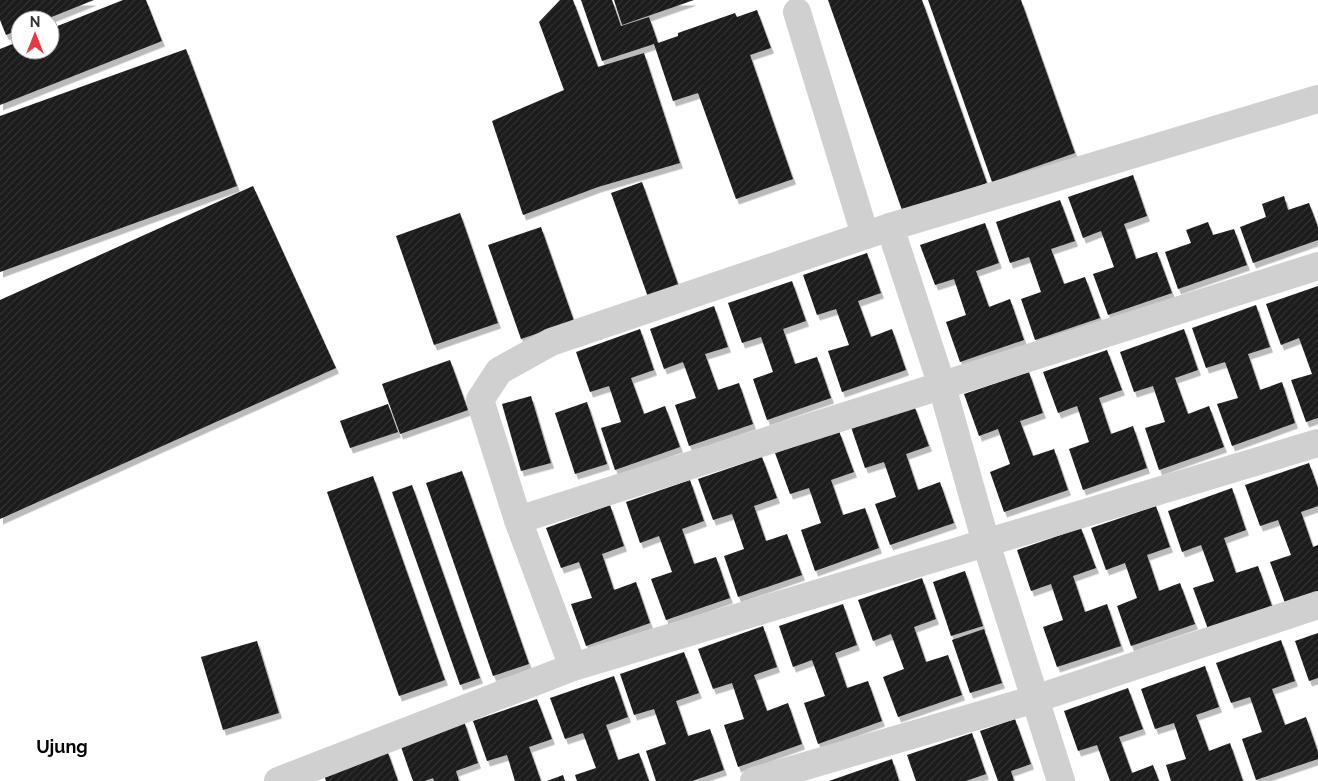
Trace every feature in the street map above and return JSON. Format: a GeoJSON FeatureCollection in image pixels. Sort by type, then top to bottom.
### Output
{"type":"FeatureCollection","features":[{"type":"Feature","properties":{"kind":"street"},"geometry":{"type":"LineString","coordinates":[[797,12],[878,231],[942,386],[986,543],[1061,781]]}},
{"type":"Feature","properties":{"kind":"street"},"geometry":{"type":"LineString","coordinates":[[573,668],[518,520],[480,400],[499,371],[551,342],[878,231],[1318,99]]}},
{"type":"Feature","properties":{"kind":"street"},"geometry":{"type":"LineString","coordinates":[[518,520],[1318,266]]}},
{"type":"Feature","properties":{"kind":"street"},"geometry":{"type":"LineString","coordinates":[[278,781],[573,668],[1318,443]]}},
{"type":"Feature","properties":{"kind":"street"},"geometry":{"type":"LineString","coordinates":[[754,781],[1036,700],[1318,605]]}},
{"type":"Feature","properties":{"kind":"building"},"geometry":{"type":"Polygon","coordinates":[[[0,0],[94,0],[60,14],[60,10],[10,10],[10,33],[6,35],[0,20],[0,0]]]}},
{"type":"Feature","properties":{"kind":"building"},"geometry":{"type":"Polygon","coordinates":[[[123,0],[146,0],[162,41],[0,105],[0,49],[10,45],[10,60],[60,60],[60,25],[123,0]]]}},
{"type":"Feature","properties":{"kind":"building"},"geometry":{"type":"Polygon","coordinates":[[[560,0],[573,0],[598,67],[644,53],[680,163],[598,187],[523,215],[492,121],[564,90],[539,22],[560,0]]]}},
{"type":"Feature","properties":{"kind":"building"},"geometry":{"type":"Polygon","coordinates":[[[581,0],[612,0],[621,26],[649,17],[658,43],[678,36],[678,33],[735,13],[737,17],[757,10],[771,48],[750,55],[793,179],[736,199],[698,93],[673,101],[654,44],[602,61],[581,0]]]}},
{"type":"Feature","properties":{"kind":"building"},"geometry":{"type":"Polygon","coordinates":[[[614,0],[694,0],[622,25],[614,0]]]}},
{"type":"Feature","properties":{"kind":"building"},"geometry":{"type":"Polygon","coordinates":[[[828,0],[922,0],[987,183],[903,213],[828,0]]]}},
{"type":"Feature","properties":{"kind":"building"},"geometry":{"type":"Polygon","coordinates":[[[928,0],[1021,0],[1075,153],[992,182],[928,0]]]}},
{"type":"Feature","properties":{"kind":"building"},"geometry":{"type":"Polygon","coordinates":[[[186,49],[237,186],[0,272],[0,116],[186,49]]]}},
{"type":"Feature","properties":{"kind":"building"},"geometry":{"type":"Polygon","coordinates":[[[1133,175],[1147,216],[1124,224],[1136,259],[1157,252],[1172,293],[1108,315],[1093,274],[1114,267],[1101,231],[1083,238],[1068,197],[1133,175]]]}},
{"type":"Feature","properties":{"kind":"building"},"geometry":{"type":"Polygon","coordinates":[[[642,182],[679,287],[648,297],[611,193],[642,182]]]}},
{"type":"Feature","properties":{"kind":"building"},"geometry":{"type":"Polygon","coordinates":[[[253,186],[336,368],[0,519],[0,300],[253,186]]]}},
{"type":"Feature","properties":{"kind":"building"},"geometry":{"type":"Polygon","coordinates":[[[1284,196],[1288,210],[1309,203],[1318,227],[1318,240],[1253,263],[1240,227],[1266,217],[1262,204],[1284,196]]]}},
{"type":"Feature","properties":{"kind":"building"},"geometry":{"type":"Polygon","coordinates":[[[1060,200],[1075,241],[1051,249],[1064,284],[1085,277],[1100,318],[1035,340],[1021,299],[1041,292],[1029,257],[1010,263],[996,222],[1060,200]]]}},
{"type":"Feature","properties":{"kind":"building"},"geometry":{"type":"Polygon","coordinates":[[[460,213],[498,323],[434,345],[396,236],[460,213]]]}},
{"type":"Feature","properties":{"kind":"building"},"geometry":{"type":"Polygon","coordinates":[[[1208,222],[1213,235],[1234,229],[1247,265],[1178,289],[1165,252],[1191,243],[1186,230],[1208,222]]]}},
{"type":"Feature","properties":{"kind":"building"},"geometry":{"type":"Polygon","coordinates":[[[985,223],[999,263],[976,271],[989,307],[1010,299],[1024,340],[960,362],[946,322],[966,315],[954,279],[935,285],[920,245],[985,223]]]}},
{"type":"Feature","properties":{"kind":"building"},"geometry":{"type":"Polygon","coordinates":[[[541,227],[574,321],[521,339],[488,245],[541,227]]]}},
{"type":"Feature","properties":{"kind":"building"},"geometry":{"type":"Polygon","coordinates":[[[867,253],[881,293],[858,301],[871,337],[892,329],[906,370],[842,392],[828,351],[849,345],[836,309],[817,315],[803,275],[867,253]]]}},
{"type":"Feature","properties":{"kind":"building"},"geometry":{"type":"Polygon","coordinates":[[[792,281],[806,321],[783,329],[795,364],[817,357],[831,398],[767,420],[753,379],[773,372],[761,337],[742,343],[728,303],[792,281]]]}},
{"type":"Feature","properties":{"kind":"building"},"geometry":{"type":"Polygon","coordinates":[[[1318,286],[1318,418],[1306,422],[1291,380],[1312,374],[1299,338],[1281,345],[1266,304],[1318,286]]]}},
{"type":"Feature","properties":{"kind":"building"},"geometry":{"type":"Polygon","coordinates":[[[1256,305],[1270,347],[1248,354],[1260,390],[1282,382],[1295,423],[1232,446],[1217,404],[1238,398],[1225,362],[1206,368],[1192,328],[1256,305]]]}},
{"type":"Feature","properties":{"kind":"building"},"geometry":{"type":"Polygon","coordinates":[[[714,306],[728,347],[705,354],[718,390],[739,383],[753,424],[689,446],[675,405],[696,398],[683,362],[664,369],[650,329],[714,306]]]}},
{"type":"Feature","properties":{"kind":"building"},"geometry":{"type":"Polygon","coordinates":[[[640,329],[654,370],[631,378],[644,414],[665,406],[680,447],[615,470],[601,428],[621,422],[609,386],[590,392],[576,352],[640,329]]]}},
{"type":"Feature","properties":{"kind":"building"},"geometry":{"type":"Polygon","coordinates":[[[1184,329],[1198,370],[1175,378],[1188,414],[1209,406],[1224,447],[1159,470],[1145,428],[1165,422],[1153,386],[1134,392],[1120,352],[1184,329]]]}},
{"type":"Feature","properties":{"kind":"building"},"geometry":{"type":"Polygon","coordinates":[[[1107,350],[1122,390],[1099,398],[1111,434],[1133,426],[1147,468],[1083,490],[1069,449],[1089,442],[1077,406],[1058,413],[1043,372],[1107,350]]]}},
{"type":"Feature","properties":{"kind":"building"},"geometry":{"type":"Polygon","coordinates":[[[450,360],[468,410],[400,434],[382,384],[450,360]]]}},
{"type":"Feature","properties":{"kind":"building"},"geometry":{"type":"Polygon","coordinates":[[[1029,372],[1043,413],[1020,421],[1033,456],[1054,449],[1068,490],[1004,512],[990,472],[1010,464],[998,429],[979,436],[964,394],[1029,372]]]}},
{"type":"Feature","properties":{"kind":"building"},"geometry":{"type":"Polygon","coordinates":[[[531,396],[551,463],[521,471],[502,404],[531,396]]]}},
{"type":"Feature","properties":{"kind":"building"},"geometry":{"type":"Polygon","coordinates":[[[587,402],[607,464],[575,474],[555,413],[587,402]]]}},
{"type":"Feature","properties":{"kind":"building"},"geometry":{"type":"Polygon","coordinates":[[[388,404],[398,432],[350,448],[340,421],[388,404]]]}},
{"type":"Feature","properties":{"kind":"building"},"geometry":{"type":"Polygon","coordinates":[[[914,405],[929,446],[906,454],[918,490],[940,482],[954,523],[890,545],[875,504],[896,497],[884,462],[865,468],[851,427],[914,405]]]}},
{"type":"Feature","properties":{"kind":"building"},"geometry":{"type":"Polygon","coordinates":[[[839,431],[854,472],[831,480],[843,515],[865,508],[879,548],[815,571],[801,530],[821,523],[809,488],[790,494],[775,453],[839,431]]]}},
{"type":"Feature","properties":{"kind":"building"},"geometry":{"type":"Polygon","coordinates":[[[762,457],[777,498],[754,506],[766,541],[787,534],[802,575],[738,597],[724,556],[744,549],[732,514],[713,520],[698,479],[762,457]]]}},
{"type":"Feature","properties":{"kind":"building"},"geometry":{"type":"Polygon","coordinates":[[[1309,463],[1318,488],[1318,506],[1301,512],[1313,547],[1318,545],[1318,591],[1285,603],[1270,562],[1291,555],[1278,520],[1260,526],[1245,485],[1309,463]]]}},
{"type":"Feature","properties":{"kind":"building"},"geometry":{"type":"Polygon","coordinates":[[[462,471],[529,664],[493,676],[426,483],[462,471]]]}},
{"type":"Feature","properties":{"kind":"building"},"geometry":{"type":"Polygon","coordinates":[[[373,476],[445,680],[399,696],[327,492],[373,476]]]}},
{"type":"Feature","properties":{"kind":"building"},"geometry":{"type":"Polygon","coordinates":[[[690,480],[704,521],[682,529],[694,564],[716,557],[730,598],[666,620],[651,579],[672,572],[659,536],[640,543],[626,502],[690,480]]]}},
{"type":"Feature","properties":{"kind":"building"},"geometry":{"type":"Polygon","coordinates":[[[412,485],[480,678],[460,685],[392,492],[412,485]]]}},
{"type":"Feature","properties":{"kind":"building"},"geometry":{"type":"Polygon","coordinates":[[[1232,488],[1246,530],[1224,538],[1236,573],[1258,566],[1272,606],[1208,629],[1193,588],[1214,581],[1201,545],[1182,552],[1168,511],[1232,488]]]}},
{"type":"Feature","properties":{"kind":"building"},"geometry":{"type":"Polygon","coordinates":[[[610,505],[624,546],[602,554],[614,590],[636,582],[650,623],[586,646],[571,604],[592,598],[579,562],[561,568],[546,528],[610,505]]]}},
{"type":"Feature","properties":{"kind":"building"},"geometry":{"type":"Polygon","coordinates":[[[1156,506],[1170,547],[1147,555],[1159,591],[1180,583],[1195,624],[1131,646],[1117,606],[1137,598],[1125,563],[1106,570],[1091,528],[1156,506]]]}},
{"type":"Feature","properties":{"kind":"building"},"geometry":{"type":"Polygon","coordinates":[[[1081,528],[1096,568],[1073,576],[1085,612],[1107,604],[1121,646],[1057,667],[1043,627],[1063,620],[1051,584],[1031,591],[1017,550],[1081,528]]]}},
{"type":"Feature","properties":{"kind":"building"},"geometry":{"type":"Polygon","coordinates":[[[965,571],[983,626],[951,636],[933,582],[965,571]]]}},
{"type":"Feature","properties":{"kind":"building"},"geometry":{"type":"Polygon","coordinates":[[[922,578],[936,619],[914,627],[926,662],[948,655],[962,695],[898,717],[883,677],[904,669],[891,634],[873,641],[858,600],[922,578]]]}},
{"type":"Feature","properties":{"kind":"building"},"geometry":{"type":"Polygon","coordinates":[[[843,604],[857,645],[835,653],[847,688],[868,681],[882,721],[818,744],[804,703],[825,696],[812,660],[793,667],[779,626],[843,604]]]}},
{"type":"Feature","properties":{"kind":"building"},"geometry":{"type":"Polygon","coordinates":[[[763,626],[777,667],[754,675],[767,711],[788,703],[802,744],[738,767],[724,725],[744,719],[732,683],[713,689],[698,649],[763,626]]]}},
{"type":"Feature","properties":{"kind":"building"},"geometry":{"type":"Polygon","coordinates":[[[984,629],[1002,683],[970,693],[952,640],[984,629]]]}},
{"type":"Feature","properties":{"kind":"building"},"geometry":{"type":"Polygon","coordinates":[[[1318,633],[1318,678],[1309,681],[1295,641],[1318,633]]]}},
{"type":"Feature","properties":{"kind":"building"},"geometry":{"type":"Polygon","coordinates":[[[1281,640],[1295,681],[1272,689],[1285,725],[1306,717],[1318,752],[1318,759],[1256,780],[1242,739],[1262,732],[1250,697],[1231,703],[1216,663],[1281,640]]]}},
{"type":"Feature","properties":{"kind":"building"},"geometry":{"type":"Polygon","coordinates":[[[257,641],[279,713],[223,730],[201,657],[257,641]]]}},
{"type":"Feature","properties":{"kind":"building"},"geometry":{"type":"Polygon","coordinates":[[[684,652],[699,693],[676,701],[688,736],[710,729],[724,770],[692,781],[656,781],[646,751],[666,744],[654,709],[634,715],[620,674],[684,652]]]}},
{"type":"Feature","properties":{"kind":"building"},"geometry":{"type":"Polygon","coordinates":[[[1205,666],[1219,707],[1196,715],[1209,751],[1230,743],[1243,781],[1171,781],[1166,765],[1186,759],[1174,723],[1155,729],[1141,689],[1205,666]]]}},
{"type":"Feature","properties":{"kind":"building"},"geometry":{"type":"Polygon","coordinates":[[[614,676],[628,717],[606,725],[618,760],[639,753],[649,781],[577,781],[575,775],[596,768],[583,733],[565,739],[550,698],[614,676]]]}},
{"type":"Feature","properties":{"kind":"building"},"geometry":{"type":"Polygon","coordinates":[[[1128,688],[1143,729],[1119,737],[1132,773],[1153,765],[1159,781],[1110,781],[1097,745],[1078,751],[1064,711],[1128,688]]]}},
{"type":"Feature","properties":{"kind":"building"},"geometry":{"type":"Polygon","coordinates":[[[537,699],[552,739],[529,747],[541,781],[515,781],[507,755],[487,761],[473,721],[537,699]]]}},
{"type":"Feature","properties":{"kind":"building"},"geometry":{"type":"Polygon","coordinates":[[[1015,719],[1031,764],[1011,771],[1014,781],[998,781],[980,731],[1015,719]]]}},
{"type":"Feature","properties":{"kind":"building"},"geometry":{"type":"Polygon","coordinates":[[[464,721],[478,763],[456,771],[459,781],[434,781],[433,778],[425,781],[413,781],[400,744],[464,721]]]}},
{"type":"Feature","properties":{"kind":"building"},"geometry":{"type":"Polygon","coordinates":[[[972,733],[986,774],[966,781],[916,781],[907,755],[972,733]]]}},
{"type":"Feature","properties":{"kind":"building"},"geometry":{"type":"Polygon","coordinates":[[[387,750],[398,781],[326,781],[323,772],[387,750]]]}},
{"type":"Feature","properties":{"kind":"building"},"geometry":{"type":"Polygon","coordinates":[[[892,759],[899,781],[829,781],[892,759]]]}},
{"type":"Feature","properties":{"kind":"building"},"geometry":{"type":"Polygon","coordinates":[[[563,775],[565,781],[547,781],[563,775]]]}},
{"type":"Feature","properties":{"kind":"district","name":"Ujung"},"geometry":{"type":"Point","coordinates":[62,747]}}]}
